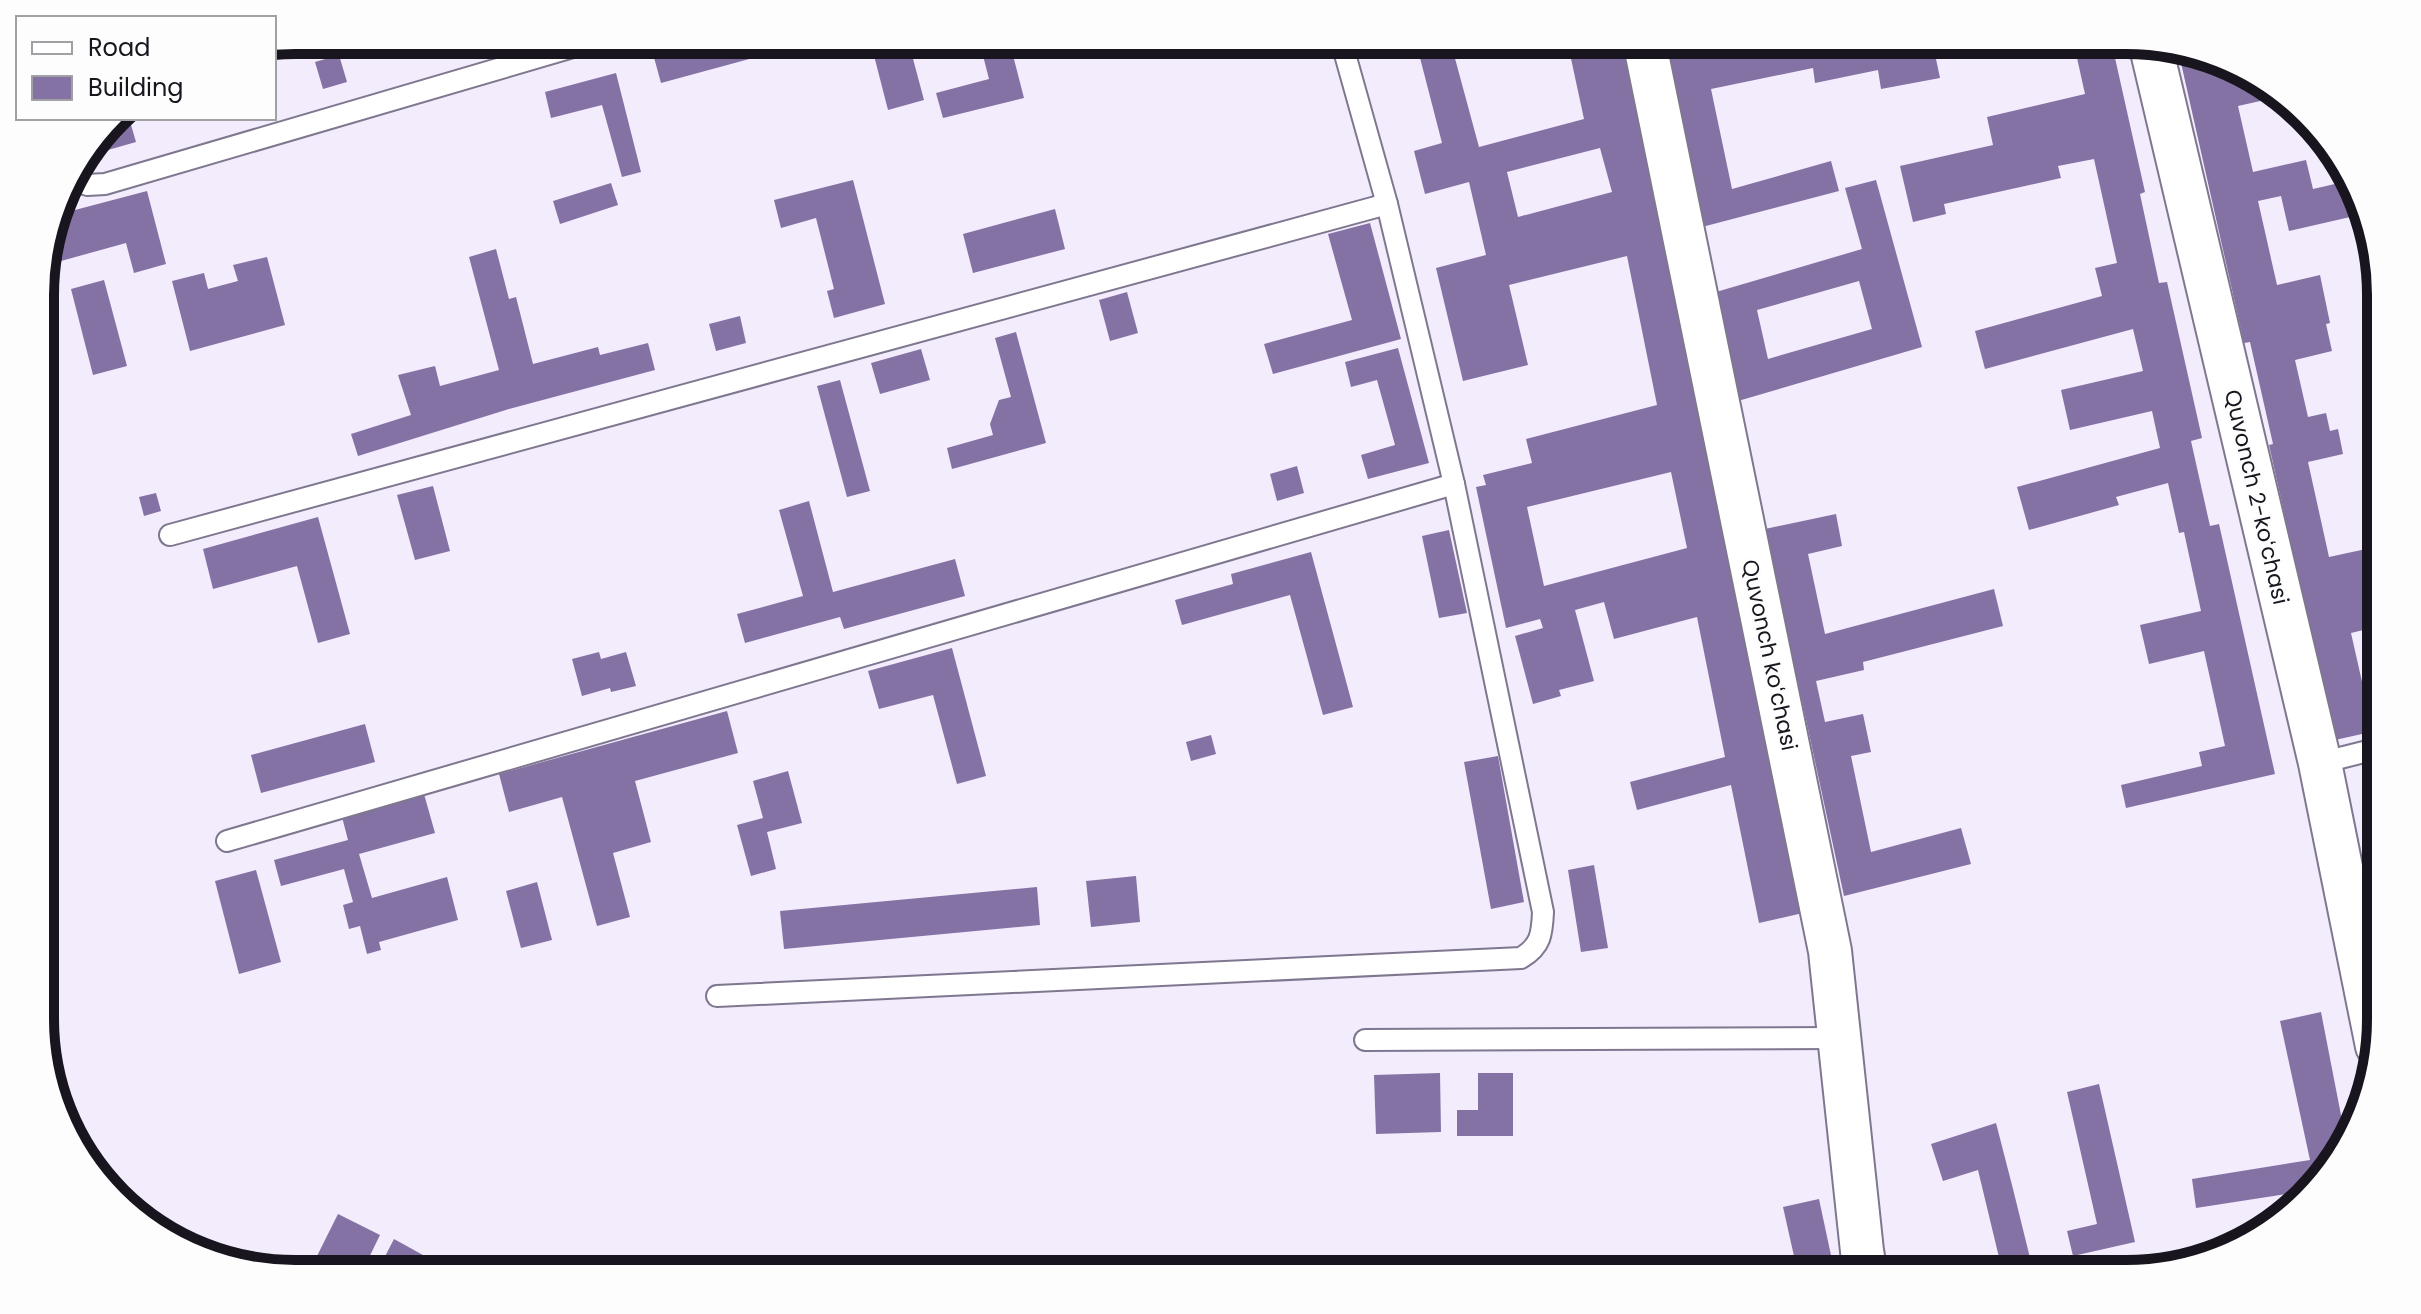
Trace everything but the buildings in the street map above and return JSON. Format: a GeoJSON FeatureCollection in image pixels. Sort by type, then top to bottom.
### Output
{"type":"FeatureCollection","features":[{"type":"Feature","properties":{"kind":"street","name":"Quvonch koʻchasi"},"geometry":{"type":"LineString","coordinates":[[1647,54],[1830,951],[1863,1259]]}},
{"type":"Feature","properties":{"kind":"street","name":"Quvonch 2-koʻchasi"},"geometry":{"type":"LineString","coordinates":[[2153,56],[2320,763],[2367,936]]}},
{"type":"Feature","properties":{"kind":"lane"},"geometry":{"type":"LineString","coordinates":[[82,183],[105,184],[549,54]]}},
{"type":"Feature","properties":{"kind":"lane"},"geometry":{"type":"LineString","coordinates":[[717,996],[1521,958],[1536,949],[1541,936],[1543,912],[1454,484],[1387,204],[1345,54]]}},
{"type":"Feature","properties":{"kind":"lane"},"geometry":{"type":"LineString","coordinates":[[170,535],[1387,204]]}},
{"type":"Feature","properties":{"kind":"lane"},"geometry":{"type":"LineString","coordinates":[[227,841],[1454,484]]}},
{"type":"Feature","properties":{"kind":"lane"},"geometry":{"type":"LineString","coordinates":[[2320,763],[2367,751]]}},
{"type":"Feature","properties":{"kind":"lane"},"geometry":{"type":"LineString","coordinates":[[1365,1040],[1840,1038]]}}]}
